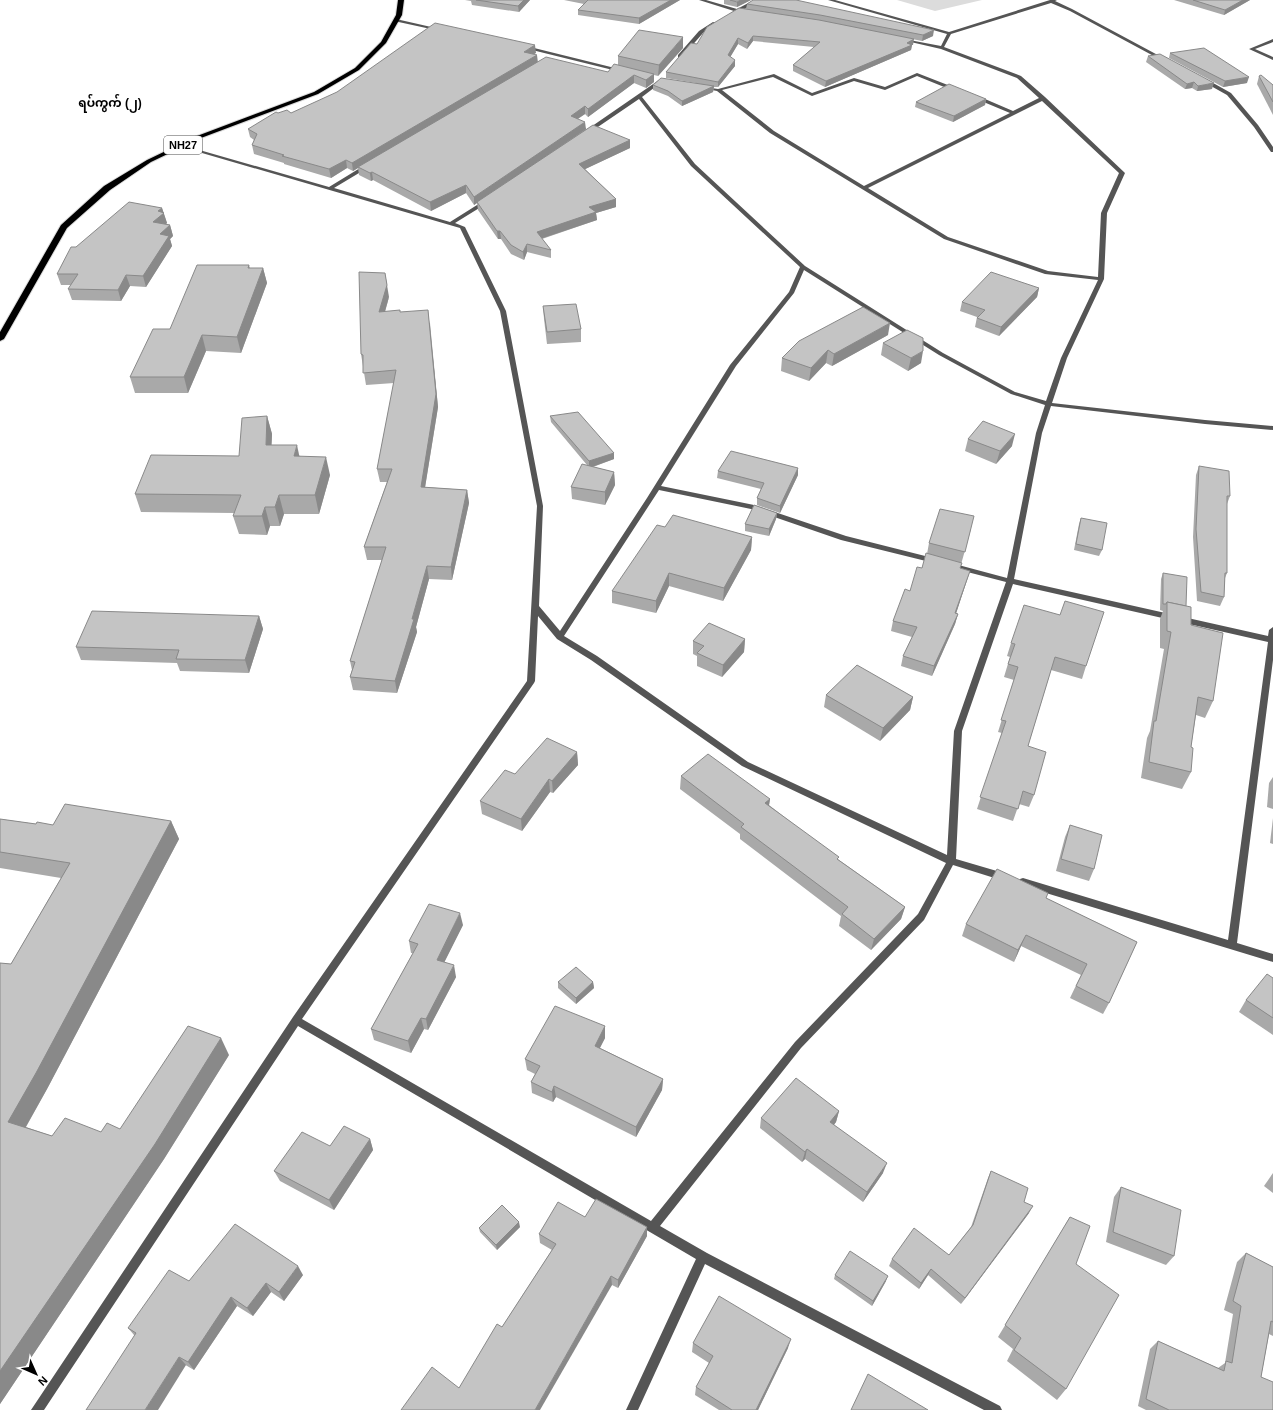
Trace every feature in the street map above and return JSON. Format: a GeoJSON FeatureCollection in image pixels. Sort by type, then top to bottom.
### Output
{"type":"FeatureCollection","features":[{"type":"Feature","properties":{"kind":"highway","name":"NH27"},"geometry":{"type":"LineString","coordinates":[[0,339],[64,227],[107,188],[149,161],[180,146],[199,137],[316,93],[357,69],[383,43],[399,15],[402,0]]}},
{"type":"Feature","properties":{"kind":"street"},"geometry":{"type":"LineString","coordinates":[[701,0],[745,12]]}},
{"type":"Feature","properties":{"kind":"street"},"geometry":{"type":"LineString","coordinates":[[726,17],[757,0]]}},
{"type":"Feature","properties":{"kind":"street"},"geometry":{"type":"LineString","coordinates":[[830,0],[949,33],[1053,1],[1167,61]]}},
{"type":"Feature","properties":{"kind":"street"},"geometry":{"type":"LineString","coordinates":[[396,20],[449,32]]}},
{"type":"Feature","properties":{"kind":"street"},"geometry":{"type":"LineString","coordinates":[[678,59],[701,32],[720,20]]}},
{"type":"Feature","properties":{"kind":"street"},"geometry":{"type":"LineString","coordinates":[[942,48],[949,33]]}},
{"type":"Feature","properties":{"kind":"street"},"geometry":{"type":"LineString","coordinates":[[652,1228],[798,1045],[921,917],[951,860],[958,732],[1010,581],[1039,433],[1048,404],[1064,358],[1101,279],[1104,213],[1122,173],[1019,77],[942,48],[896,38]]}},
{"type":"Feature","properties":{"kind":"street"},"geometry":{"type":"LineString","coordinates":[[1273,40],[1251,49],[1273,59]]}},
{"type":"Feature","properties":{"kind":"street"},"geometry":{"type":"LineString","coordinates":[[518,46],[624,72]]}},
{"type":"Feature","properties":{"kind":"street"},"geometry":{"type":"LineString","coordinates":[[552,59],[558,55]]}},
{"type":"Feature","properties":{"kind":"street"},"geometry":{"type":"LineString","coordinates":[[696,86],[718,90],[774,75],[812,95],[854,79],[885,89],[917,74],[958,91]]}},
{"type":"Feature","properties":{"kind":"street"},"geometry":{"type":"LineString","coordinates":[[583,135],[639,97],[664,75]]}},
{"type":"Feature","properties":{"kind":"street"},"geometry":{"type":"LineString","coordinates":[[652,79],[667,82]]}},
{"type":"Feature","properties":{"kind":"street"},"geometry":{"type":"LineString","coordinates":[[1202,79],[1229,94],[1256,126],[1273,151]]}},
{"type":"Feature","properties":{"kind":"street"},"geometry":{"type":"LineString","coordinates":[[718,90],[772,132],[946,238],[1047,273],[1101,279]]}},
{"type":"Feature","properties":{"kind":"street"},"geometry":{"type":"LineString","coordinates":[[972,96],[1014,113]]}},
{"type":"Feature","properties":{"kind":"street"},"geometry":{"type":"LineString","coordinates":[[639,97],[693,165],[724,196],[761,226],[803,267],[941,354],[1013,393],[1048,404],[1205,422],[1273,428]]}},
{"type":"Feature","properties":{"kind":"street"},"geometry":{"type":"LineString","coordinates":[[864,188],[1043,98]]}},
{"type":"Feature","properties":{"kind":"street"},"geometry":{"type":"LineString","coordinates":[[37,1410],[296,1020],[531,681],[540,506],[503,311],[462,227],[180,146]]}},
{"type":"Feature","properties":{"kind":"street"},"geometry":{"type":"LineString","coordinates":[[329,189],[375,162]]}},
{"type":"Feature","properties":{"kind":"street"},"geometry":{"type":"LineString","coordinates":[[450,224],[492,197]]}},
{"type":"Feature","properties":{"kind":"street"},"geometry":{"type":"LineString","coordinates":[[560,637],[657,487],[733,365],[792,292],[803,267]]}},
{"type":"Feature","properties":{"kind":"street"},"geometry":{"type":"LineString","coordinates":[[657,487],[752,507],[844,538],[1010,581],[1272,640]]}},
{"type":"Feature","properties":{"kind":"street"},"geometry":{"type":"LineString","coordinates":[[534,607],[560,637],[594,658],[745,764],[951,860],[1273,958]]}},
{"type":"Feature","properties":{"kind":"street"},"geometry":{"type":"LineString","coordinates":[[1232,945],[1273,630]]}},
{"type":"Feature","properties":{"kind":"street"},"geometry":{"type":"LineString","coordinates":[[296,1020],[703,1257],[996,1410]]}},
{"type":"Feature","properties":{"kind":"street"},"geometry":{"type":"LineString","coordinates":[[632,1410],[703,1257]]}},
{"type":"Feature","properties":{"kind":"shaded area"},"geometry":{"type":"Polygon","coordinates":[[[897,0],[982,0],[935,11],[897,0]]]}},
{"type":"Feature","properties":{"kind":"building"},"geometry":{"type":"Polygon","coordinates":[[[476,0],[524,0],[518,6],[476,0]]]}},
{"type":"Feature","properties":{"kind":"building"},"geometry":{"type":"Polygon","coordinates":[[[588,0],[671,0],[639,18],[578,10],[588,0]]]}},
{"type":"Feature","properties":{"kind":"building"},"geometry":{"type":"Polygon","coordinates":[[[730,0],[741,0],[737,2],[730,0]]]}},
{"type":"Feature","properties":{"kind":"building"},"geometry":{"type":"Polygon","coordinates":[[[753,0],[796,0],[934,30],[923,35],[820,15],[747,4],[753,0]]]}},
{"type":"Feature","properties":{"kind":"building"},"geometry":{"type":"Polygon","coordinates":[[[1193,0],[1243,0],[1225,10],[1193,0]]]}},
{"type":"Feature","properties":{"kind":"building"},"geometry":{"type":"Polygon","coordinates":[[[739,8],[819,20],[914,39],[907,43],[912,45],[826,81],[793,65],[820,42],[753,36],[748,43],[738,38],[728,55],[735,60],[718,82],[666,72],[691,43],[697,44],[707,27],[739,8]]]}},
{"type":"Feature","properties":{"kind":"building"},"geometry":{"type":"Polygon","coordinates":[[[435,23],[535,45],[524,52],[537,55],[352,163],[346,160],[329,169],[282,156],[284,155],[252,145],[257,134],[248,129],[276,112],[278,113],[287,110],[291,113],[337,92],[435,23]]]}},
{"type":"Feature","properties":{"kind":"building"},"geometry":{"type":"Polygon","coordinates":[[[639,30],[683,37],[659,65],[618,56],[639,30]]]}},
{"type":"Feature","properties":{"kind":"building"},"geometry":{"type":"Polygon","coordinates":[[[1204,48],[1249,77],[1225,81],[1170,53],[1204,48]]]}},
{"type":"Feature","properties":{"kind":"building"},"geometry":{"type":"Polygon","coordinates":[[[1160,54],[1214,83],[1198,86],[1194,82],[1187,84],[1148,56],[1160,54]]]}},
{"type":"Feature","properties":{"kind":"building"},"geometry":{"type":"Polygon","coordinates":[[[546,57],[608,72],[614,64],[654,74],[646,80],[634,75],[588,109],[585,106],[571,116],[585,122],[474,197],[466,185],[430,202],[372,172],[370,173],[358,167],[546,57]]]}},
{"type":"Feature","properties":{"kind":"building"},"geometry":{"type":"Polygon","coordinates":[[[1261,75],[1273,85],[1273,102],[1259,76],[1261,75]]]}},
{"type":"Feature","properties":{"kind":"building"},"geometry":{"type":"Polygon","coordinates":[[[661,78],[714,86],[682,101],[668,91],[653,85],[661,78]]]}},
{"type":"Feature","properties":{"kind":"building"},"geometry":{"type":"Polygon","coordinates":[[[949,84],[986,99],[954,116],[916,102],[949,84]]]}},
{"type":"Feature","properties":{"kind":"building"},"geometry":{"type":"Polygon","coordinates":[[[593,125],[630,140],[579,164],[616,199],[589,207],[596,212],[537,232],[551,250],[527,244],[523,252],[511,245],[500,231],[497,231],[477,202],[593,125]]]}},
{"type":"Feature","properties":{"kind":"building"},"geometry":{"type":"Polygon","coordinates":[[[129,202],[162,208],[158,211],[164,213],[153,222],[170,225],[160,234],[169,236],[143,276],[126,275],[118,290],[68,289],[78,274],[57,274],[71,247],[76,247],[129,202]]]}},
{"type":"Feature","properties":{"kind":"building"},"geometry":{"type":"Polygon","coordinates":[[[197,265],[249,265],[248,268],[263,268],[237,337],[202,335],[184,377],[130,377],[153,329],[170,329],[197,265]]]}},
{"type":"Feature","properties":{"kind":"building"},"geometry":{"type":"Polygon","coordinates":[[[359,272],[385,273],[387,285],[379,312],[428,310],[436,394],[421,487],[467,490],[451,567],[427,566],[412,619],[414,619],[395,681],[350,677],[355,662],[350,661],[386,547],[364,547],[392,469],[377,469],[396,370],[363,373],[363,355],[361,354],[359,272]]]}},
{"type":"Feature","properties":{"kind":"building"},"geometry":{"type":"Polygon","coordinates":[[[991,272],[1039,288],[1001,327],[977,318],[985,310],[962,302],[991,272]]]}},
{"type":"Feature","properties":{"kind":"building"},"geometry":{"type":"Polygon","coordinates":[[[576,304],[581,329],[547,332],[543,306],[576,304]]]}},
{"type":"Feature","properties":{"kind":"building"},"geometry":{"type":"Polygon","coordinates":[[[863,307],[890,323],[834,354],[828,350],[811,368],[782,358],[799,341],[863,307]]]}},
{"type":"Feature","properties":{"kind":"building"},"geometry":{"type":"Polygon","coordinates":[[[907,330],[923,338],[923,351],[911,358],[883,343],[907,330]]]}},
{"type":"Feature","properties":{"kind":"building"},"geometry":{"type":"Polygon","coordinates":[[[578,412],[614,453],[589,461],[550,416],[578,412]]]}},
{"type":"Feature","properties":{"kind":"building"},"geometry":{"type":"Polygon","coordinates":[[[267,416],[266,445],[297,445],[294,456],[326,457],[315,495],[279,495],[275,507],[265,507],[262,516],[233,516],[241,495],[135,494],[151,455],[239,456],[242,418],[267,416]]]}},
{"type":"Feature","properties":{"kind":"building"},"geometry":{"type":"Polygon","coordinates":[[[983,421],[1015,434],[1000,451],[968,439],[983,421]]]}},
{"type":"Feature","properties":{"kind":"building"},"geometry":{"type":"Polygon","coordinates":[[[731,451],[798,468],[780,506],[757,498],[764,483],[718,471],[731,451]]]}},
{"type":"Feature","properties":{"kind":"building"},"geometry":{"type":"Polygon","coordinates":[[[582,464],[614,472],[605,492],[571,487],[582,464]]]}},
{"type":"Feature","properties":{"kind":"building"},"geometry":{"type":"Polygon","coordinates":[[[1199,466],[1229,471],[1230,496],[1227,496],[1227,573],[1225,573],[1224,597],[1201,592],[1196,529],[1199,466]]]}},
{"type":"Feature","properties":{"kind":"building"},"geometry":{"type":"Polygon","coordinates":[[[754,505],[777,513],[769,529],[745,524],[754,505]]]}},
{"type":"Feature","properties":{"kind":"building"},"geometry":{"type":"Polygon","coordinates":[[[940,509],[974,516],[965,552],[929,543],[940,509]]]}},
{"type":"Feature","properties":{"kind":"building"},"geometry":{"type":"Polygon","coordinates":[[[673,515],[752,537],[724,588],[669,573],[656,601],[612,591],[657,525],[665,527],[673,515]]]}},
{"type":"Feature","properties":{"kind":"building"},"geometry":{"type":"Polygon","coordinates":[[[1081,518],[1107,523],[1102,550],[1076,544],[1081,518]]]}},
{"type":"Feature","properties":{"kind":"building"},"geometry":{"type":"Polygon","coordinates":[[[926,553],[962,563],[960,568],[970,571],[955,613],[958,614],[934,666],[903,656],[917,627],[893,621],[905,589],[910,591],[917,567],[922,568],[926,553]]]}},
{"type":"Feature","properties":{"kind":"building"},"geometry":{"type":"Polygon","coordinates":[[[1163,573],[1187,577],[1186,606],[1167,602],[1166,604],[1163,604],[1163,573]]]}},
{"type":"Feature","properties":{"kind":"building"},"geometry":{"type":"Polygon","coordinates":[[[1065,601],[1104,612],[1086,666],[1055,657],[1028,746],[1046,752],[1034,795],[1023,791],[1018,809],[980,797],[1006,721],[1001,720],[1018,667],[1008,664],[1015,644],[1011,643],[1024,605],[1060,615],[1065,601]]]}},
{"type":"Feature","properties":{"kind":"building"},"geometry":{"type":"Polygon","coordinates":[[[1167,602],[1191,607],[1191,625],[1223,633],[1213,701],[1198,697],[1191,747],[1193,748],[1191,772],[1149,762],[1154,721],[1156,721],[1171,632],[1167,631],[1167,602]]]}},
{"type":"Feature","properties":{"kind":"building"},"geometry":{"type":"Polygon","coordinates":[[[92,611],[259,616],[245,660],[176,659],[179,650],[76,647],[92,611]]]}},
{"type":"Feature","properties":{"kind":"building"},"geometry":{"type":"Polygon","coordinates":[[[709,623],[745,639],[723,665],[697,653],[704,646],[693,641],[709,623]]]}},
{"type":"Feature","properties":{"kind":"building"},"geometry":{"type":"Polygon","coordinates":[[[857,665],[913,697],[883,728],[826,695],[857,665]]]}},
{"type":"Feature","properties":{"kind":"building"},"geometry":{"type":"Polygon","coordinates":[[[547,738],[577,752],[552,781],[549,779],[521,819],[480,801],[505,770],[515,774],[547,738]]]}},
{"type":"Feature","properties":{"kind":"building"},"geometry":{"type":"Polygon","coordinates":[[[708,754],[770,799],[765,803],[839,857],[837,859],[905,907],[874,939],[842,914],[848,907],[741,827],[744,824],[681,776],[708,754]]]}},
{"type":"Feature","properties":{"kind":"building"},"geometry":{"type":"Polygon","coordinates":[[[65,804],[171,821],[36,1073],[8,1122],[52,1136],[65,1118],[101,1132],[107,1123],[120,1129],[188,1026],[221,1038],[155,1144],[0,1371],[0,963],[11,964],[70,863],[0,852],[0,819],[53,825],[65,804]]]}},
{"type":"Feature","properties":{"kind":"building"},"geometry":{"type":"Polygon","coordinates":[[[1070,825],[1102,835],[1094,869],[1061,859],[1070,825]]]}},
{"type":"Feature","properties":{"kind":"building"},"geometry":{"type":"Polygon","coordinates":[[[997,869],[1048,893],[1046,898],[1137,942],[1109,1003],[1076,986],[1087,964],[1026,935],[1018,950],[966,924],[997,869]]]}},
{"type":"Feature","properties":{"kind":"building"},"geometry":{"type":"Polygon","coordinates":[[[429,904],[460,913],[437,960],[454,965],[426,1019],[421,1018],[408,1041],[371,1029],[418,944],[409,941],[429,904]]]}},
{"type":"Feature","properties":{"kind":"building"},"geometry":{"type":"Polygon","coordinates":[[[576,967],[593,982],[576,998],[558,982],[576,967]]]}},
{"type":"Feature","properties":{"kind":"building"},"geometry":{"type":"Polygon","coordinates":[[[1267,974],[1273,978],[1273,1018],[1246,1000],[1267,974]]]}},
{"type":"Feature","properties":{"kind":"building"},"geometry":{"type":"Polygon","coordinates":[[[555,1006],[605,1026],[595,1046],[663,1079],[636,1127],[554,1086],[552,1092],[531,1082],[540,1066],[525,1059],[555,1006]]]}},
{"type":"Feature","properties":{"kind":"building"},"geometry":{"type":"Polygon","coordinates":[[[796,1078],[839,1111],[830,1122],[887,1163],[867,1192],[807,1149],[805,1152],[761,1118],[796,1078]]]}},
{"type":"Feature","properties":{"kind":"building"},"geometry":{"type":"Polygon","coordinates":[[[344,1126],[370,1139],[329,1200],[274,1171],[302,1132],[330,1146],[344,1126]]]}},
{"type":"Feature","properties":{"kind":"building"},"geometry":{"type":"Polygon","coordinates":[[[991,1171],[1028,1188],[1024,1202],[1033,1206],[965,1298],[931,1269],[921,1283],[892,1259],[914,1228],[949,1255],[973,1225],[991,1171]]]}},
{"type":"Feature","properties":{"kind":"building"},"geometry":{"type":"Polygon","coordinates":[[[1121,1187],[1181,1210],[1174,1256],[1113,1232],[1121,1187]]]}},
{"type":"Feature","properties":{"kind":"building"},"geometry":{"type":"Polygon","coordinates":[[[596,1199],[647,1227],[618,1280],[611,1276],[535,1410],[401,1410],[432,1367],[459,1388],[497,1324],[502,1327],[556,1244],[539,1234],[558,1202],[585,1217],[596,1199]]]}},
{"type":"Feature","properties":{"kind":"building"},"geometry":{"type":"Polygon","coordinates":[[[502,1205],[519,1222],[496,1245],[479,1228],[502,1205]]]}},
{"type":"Feature","properties":{"kind":"building"},"geometry":{"type":"Polygon","coordinates":[[[1070,1217],[1090,1226],[1076,1264],[1119,1295],[1066,1389],[1014,1350],[1021,1338],[1005,1325],[1070,1217]]]}},
{"type":"Feature","properties":{"kind":"building"},"geometry":{"type":"Polygon","coordinates":[[[235,1224],[298,1266],[279,1292],[266,1283],[247,1308],[231,1297],[188,1362],[179,1357],[145,1410],[86,1410],[136,1333],[128,1328],[169,1270],[189,1281],[235,1224]]]}},
{"type":"Feature","properties":{"kind":"building"},"geometry":{"type":"Polygon","coordinates":[[[850,1251],[888,1276],[873,1301],[835,1275],[850,1251]]]}},
{"type":"Feature","properties":{"kind":"building"},"geometry":{"type":"Polygon","coordinates":[[[1246,1253],[1273,1267],[1273,1322],[1271,1321],[1261,1377],[1273,1382],[1273,1410],[1169,1410],[1146,1399],[1158,1341],[1224,1371],[1226,1361],[1232,1363],[1241,1306],[1233,1301],[1246,1253]]]}},
{"type":"Feature","properties":{"kind":"building"},"geometry":{"type":"Polygon","coordinates":[[[719,1296],[791,1339],[756,1410],[732,1410],[696,1387],[713,1356],[693,1343],[719,1296]]]}},
{"type":"Feature","properties":{"kind":"building"},"geometry":{"type":"Polygon","coordinates":[[[868,1374],[928,1410],[851,1410],[868,1374]]]}},
{"type":"Feature","properties":{"kind":"district","name":"ရပ်ကွက် (၂)"},"geometry":{"type":"Point","coordinates":[110,103]}}]}
